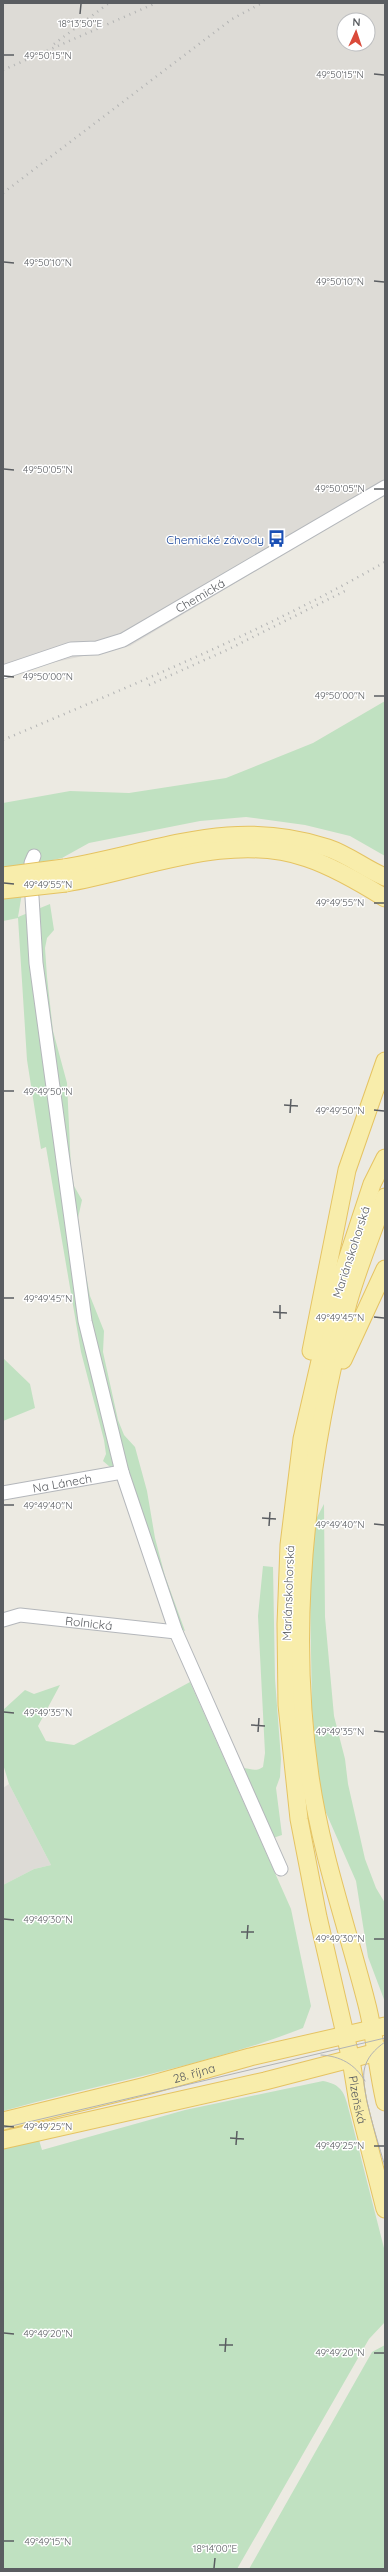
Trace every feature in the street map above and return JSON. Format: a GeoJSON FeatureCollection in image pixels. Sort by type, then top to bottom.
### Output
{"type":"FeatureCollection","features":[{"type":"Feature","properties":{"kind":"main road"},"geometry":{"type":"LineString","coordinates":[[3,876],[65,876],[182,841],[219,835],[256,834],[292,838],[330,849],[385,877]]}},
{"type":"Feature","properties":{"kind":"main road"},"geometry":{"type":"LineString","coordinates":[[3,890],[65,876],[206,853],[256,850],[306,857],[355,881],[385,898]]}},
{"type":"Feature","properties":{"kind":"main road"},"geometry":{"type":"LineString","coordinates":[[385,1061],[354,1147],[338,1209],[302,1398],[310,1440],[326,1427],[335,1384],[346,1353],[385,1269]]}},
{"type":"Feature","properties":{"kind":"main road","name":"Mariánskohorská"},"geometry":{"type":"LineString","coordinates":[[345,2035],[298,1819],[287,1705],[288,1564],[336,1296],[372,1184],[385,1158]]}},
{"type":"Feature","properties":{"kind":"main road","name":"Mariánskohorská"},"geometry":{"type":"LineString","coordinates":[[380,2052],[378,2028],[367,2004],[323,1841],[310,1776],[302,1666],[302,1596],[308,1512],[310,1440],[349,1301],[385,1197]]}},
{"type":"Feature","properties":{"kind":"main road"},"geometry":{"type":"LineString","coordinates":[[314,2042],[328,2030],[334,2015],[337,1998]]}},
{"type":"Feature","properties":{"kind":"main road","name":"28. října"},"geometry":{"type":"LineString","coordinates":[[3,2121],[314,2042],[378,2028]]}},
{"type":"Feature","properties":{"kind":"main road","name":"Plzeňská"},"geometry":{"type":"LineString","coordinates":[[345,2035],[358,2103],[385,2209]]}},
{"type":"Feature","properties":{"kind":"main road"},"geometry":{"type":"LineString","coordinates":[[380,2052],[385,2102]]}},
{"type":"Feature","properties":{"kind":"main road","name":"28. října"},"geometry":{"type":"LineString","coordinates":[[3,2140],[380,2052]]}},
{"type":"Feature","properties":{"kind":"street","name":"Chemická"},"geometry":{"type":"LineString","coordinates":[[3,672],[71,649],[97,648],[123,640],[385,487]]}},
{"type":"Feature","properties":{"kind":"street"},"geometry":{"type":"LineString","coordinates":[[32,896],[36,963],[85,1322],[122,1472],[176,1632],[281,1869]]}},
{"type":"Feature","properties":{"kind":"street","name":"Na Lánech"},"geometry":{"type":"LineString","coordinates":[[3,1492],[122,1472]]}},
{"type":"Feature","properties":{"kind":"street","name":"Rolnická"},"geometry":{"type":"LineString","coordinates":[[3,1620],[20,1615],[176,1632]]}},
{"type":"Feature","properties":{"kind":"shaded area"},"geometry":{"type":"Polygon","coordinates":[[[3,3],[385,3],[385,487],[290,550],[130,646],[18,670],[3,677],[3,3]]]}},
{"type":"Feature","properties":{"kind":"shaded area"},"geometry":{"type":"Polygon","coordinates":[[[9,1784],[51,1865],[34,1869],[3,1885],[3,1788],[9,1784]]]}},
{"type":"Feature","properties":{"kind":"green space"},"geometry":{"type":"Polygon","coordinates":[[[385,701],[385,856],[350,836],[305,825],[246,817],[200,821],[89,843],[62,858],[53,860],[24,881],[18,917],[50,904],[54,930],[47,938],[45,948],[47,977],[53,1031],[67,1083],[71,1169],[74,1186],[82,1200],[78,1218],[90,1296],[104,1331],[103,1352],[118,1420],[124,1435],[135,1447],[147,1491],[155,1538],[165,1576],[185,1631],[173,1626],[123,1478],[103,1461],[106,1454],[104,1440],[81,1352],[46,1147],[41,1149],[27,1060],[18,918],[3,921],[3,803],[70,791],[129,793],[226,778],[313,743],[385,701]]]}},
{"type":"Feature","properties":{"kind":"green space"},"geometry":{"type":"Polygon","coordinates":[[[3,1358],[30,1384],[35,1408],[3,1421],[3,1358]]]}},
{"type":"Feature","properties":{"kind":"green space"},"geometry":{"type":"Polygon","coordinates":[[[324,1504],[325,1617],[334,1716],[345,1759],[348,1784],[365,1859],[376,1888],[385,1903],[385,2002],[368,1957],[356,1881],[320,1799],[312,1709],[310,1594],[315,1521],[324,1504]]]}},
{"type":"Feature","properties":{"kind":"green space"},"geometry":{"type":"Polygon","coordinates":[[[263,1566],[273,1567],[275,1679],[281,1759],[280,1777],[276,1788],[282,1835],[273,1838],[244,1768],[256,1770],[263,1767],[265,1753],[258,1616],[263,1566]]]}},
{"type":"Feature","properties":{"kind":"green space"},"geometry":{"type":"Polygon","coordinates":[[[190,1682],[291,1909],[311,2006],[303,2028],[230,2053],[192,2064],[3,2111],[3,1885],[34,1869],[51,1865],[9,1784],[3,1764],[3,1710],[25,1690],[34,1694],[60,1685],[38,1726],[46,1741],[74,1745],[190,1682]]]}},
{"type":"Feature","properties":{"kind":"green space"},"geometry":{"type":"Polygon","coordinates":[[[323,2081],[333,2084],[339,2088],[344,2094],[347,2103],[385,2252],[385,2322],[369,2339],[237,2569],[3,2569],[3,2147],[39,2140],[42,2150],[185,2110],[323,2081]]]}},
{"type":"Feature","properties":{"kind":"green space"},"geometry":{"type":"Polygon","coordinates":[[[385,2345],[385,2569],[249,2569],[372,2352],[385,2345]]]}},
{"type":"Feature","properties":{"kind":"tram line"},"geometry":{"type":"LineString","coordinates":[[3,2128],[385,2038]]}},
{"type":"Feature","properties":{"kind":"tram line"},"geometry":{"type":"LineString","coordinates":[[385,2042],[374,2051],[369,2058],[364,2071],[365,2092],[385,2167]]}},
{"type":"Feature","properties":{"kind":"tram line"},"geometry":{"type":"LineString","coordinates":[[321,2055],[341,2059],[357,2070],[365,2081]]}},
{"type":"Feature","properties":{"kind":"railway"},"geometry":{"type":"LineString","coordinates":[[54,44],[109,3]]}},
{"type":"Feature","properties":{"kind":"railway"},"geometry":{"type":"LineString","coordinates":[[3,70],[156,3]]}},
{"type":"Feature","properties":{"kind":"railway"},"geometry":{"type":"LineString","coordinates":[[3,193],[232,19],[262,3]]}},
{"type":"Feature","properties":{"kind":"railway"},"geometry":{"type":"LineString","coordinates":[[3,740],[245,635],[292,612],[385,562]]}},
{"type":"Feature","properties":{"kind":"railway"},"geometry":{"type":"LineString","coordinates":[[149,685],[229,649],[347,590]]}},
{"type":"Feature","properties":{"kind":"place","name":"Chemické závody"},"geometry":{"type":"Point","coordinates":[277,539]}}]}
